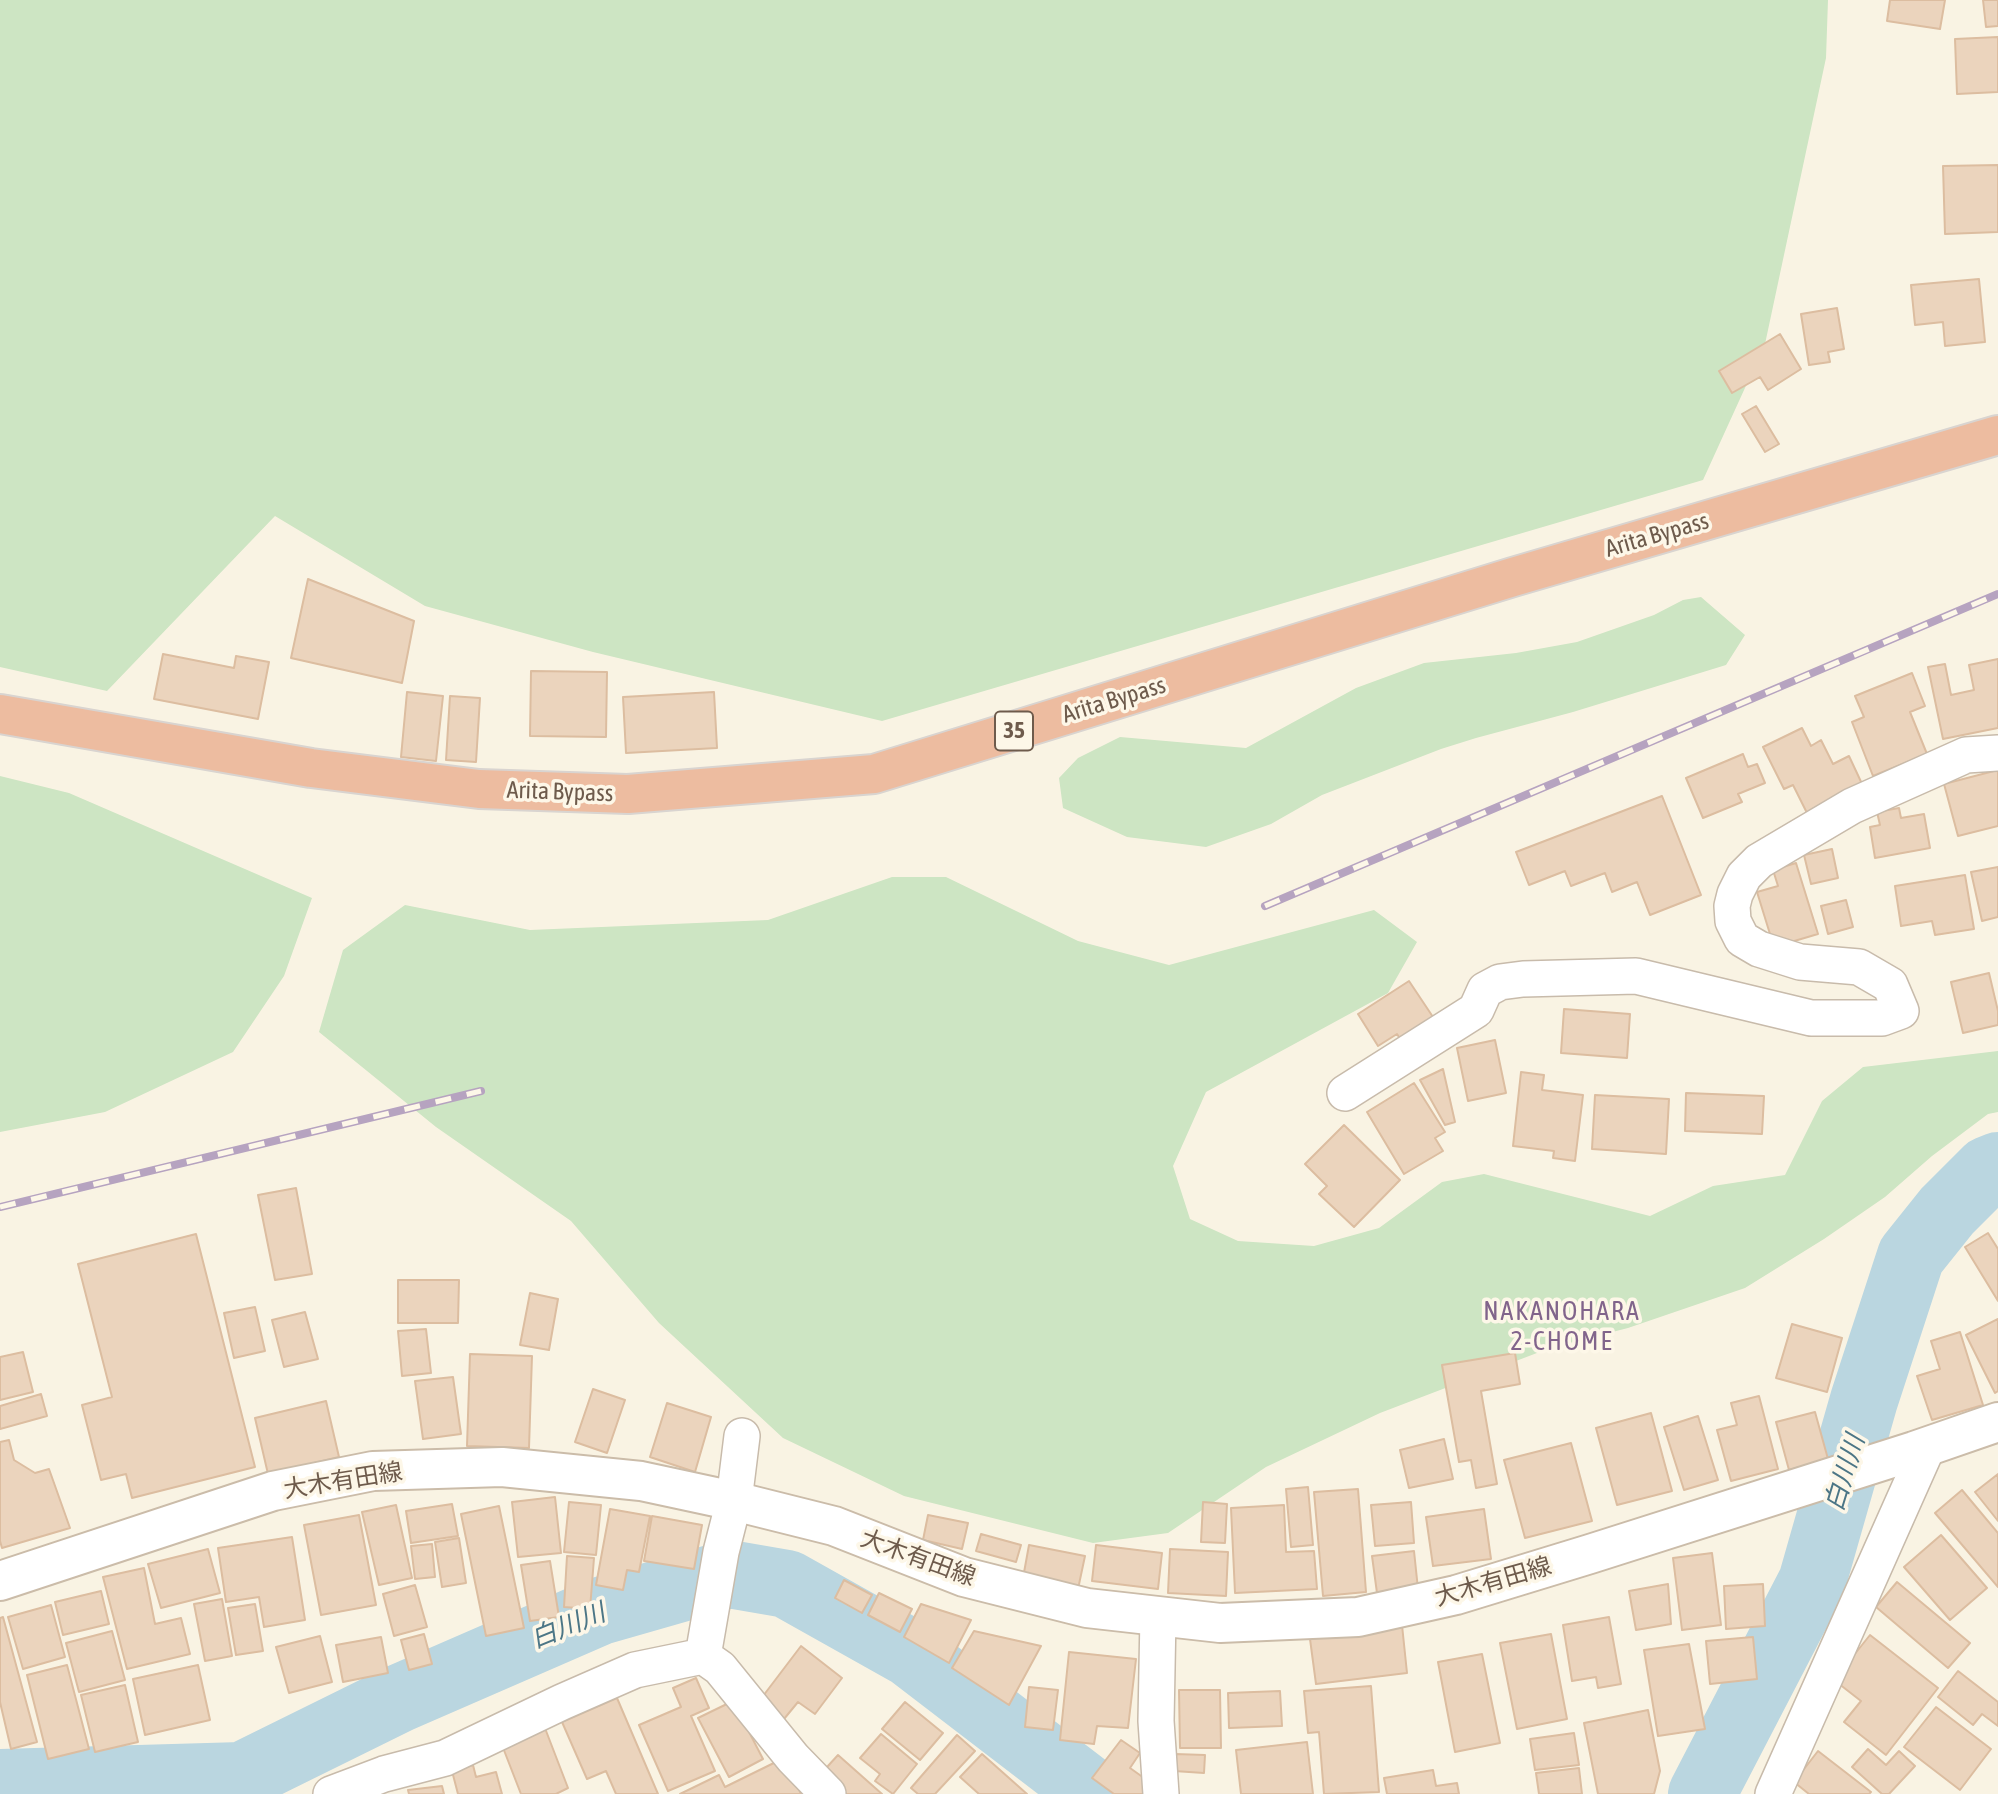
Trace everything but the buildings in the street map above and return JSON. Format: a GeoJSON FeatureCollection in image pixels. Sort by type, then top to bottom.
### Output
{"type":"FeatureCollection","features":[{"type":"Feature","properties":{"kind":"highway","name":"Arita Bypass"},"geometry":{"type":"LineString","coordinates":[[0,714],[311,768],[479,789],[628,794],[874,774],[1513,577],[1998,435]]}},
{"type":"Feature","properties":{"kind":"main road","name":"大木有田線"},"geometry":{"type":"LineString","coordinates":[[0,1581],[273,1491],[373,1471],[502,1467],[641,1481],[730,1518],[834,1527],[964,1577],[1087,1608],[1220,1623],[1358,1617],[1456,1594],[1590,1554],[1998,1422]]}},
{"type":"Feature","properties":{"kind":"street"},"geometry":{"type":"LineString","coordinates":[[1345,1093],[1476,1010],[1485,990],[1500,982],[1636,976],[1811,1018],[1882,1018],[1901,1011],[1890,985],[1860,967],[1800,962],[1759,950],[1742,939],[1733,921],[1732,906],[1735,894],[1744,876],[1759,861],[1852,806],[1966,755],[1998,753]]}},
{"type":"Feature","properties":{"kind":"street"},"geometry":{"type":"LineString","coordinates":[[703,1656],[730,1518],[742,1436]]}},
{"type":"Feature","properties":{"kind":"street"},"geometry":{"type":"LineString","coordinates":[[1773,1794],[1928,1446]]}},
{"type":"Feature","properties":{"kind":"street"},"geometry":{"type":"LineString","coordinates":[[1158,1616],[1156,1721],[1161,1794]]}},
{"type":"Feature","properties":{"kind":"street"},"geometry":{"type":"LineString","coordinates":[[331,1794],[384,1774],[445,1758],[635,1670],[703,1656],[720,1668],[793,1758],[828,1794]]}},
{"type":"Feature","properties":{"kind":"green space"},"geometry":{"type":"Polygon","coordinates":[[[0,0],[1828,0],[1826,58],[1765,344],[1703,480],[882,721],[593,652],[425,606],[275,516],[107,691],[0,667],[0,0]]]}},
{"type":"Feature","properties":{"kind":"green space"},"geometry":{"type":"Polygon","coordinates":[[[1701,597],[1745,635],[1726,665],[1441,749],[1322,795],[1271,824],[1206,847],[1127,837],[1063,808],[1059,778],[1078,758],[1120,737],[1246,748],[1356,688],[1424,663],[1516,653],[1577,642],[1654,615],[1683,600],[1701,597]]]}},
{"type":"Feature","properties":{"kind":"green space"},"geometry":{"type":"Polygon","coordinates":[[[0,776],[69,793],[312,898],[284,976],[233,1052],[105,1112],[0,1132],[0,776]]]}},
{"type":"Feature","properties":{"kind":"green space"},"geometry":{"type":"Polygon","coordinates":[[[892,877],[946,877],[1078,941],[1169,965],[1374,910],[1417,942],[1388,993],[1206,1092],[1173,1166],[1190,1219],[1238,1241],[1314,1246],[1379,1228],[1442,1182],[1484,1174],[1650,1216],[1713,1186],[1785,1175],[1822,1101],[1863,1067],[1998,1051],[1998,1112],[1988,1114],[1932,1156],[1885,1197],[1745,1288],[1628,1328],[1550,1348],[1380,1413],[1266,1467],[1168,1533],[1093,1543],[904,1496],[783,1438],[659,1323],[571,1221],[436,1127],[319,1032],[343,950],[405,905],[530,930],[768,920],[892,877]]]}},
{"type":"Feature","properties":{"kind":"waterway","name":"白川川"},"geometry":{"type":"LineString","coordinates":[[1702,1794],[1812,1582],[1864,1400],[1911,1256],[1947,1211],[1988,1170],[1998,1166]]}},
{"type":"Feature","properties":{"kind":"waterway","name":"白川川"},"geometry":{"type":"LineString","coordinates":[[0,1783],[242,1776],[400,1698],[600,1611],[729,1574],[787,1584],[910,1653],[1094,1794]]}},
{"type":"Feature","properties":{"kind":"railway"},"geometry":{"type":"LineString","coordinates":[[1265,906],[1998,594]]}},
{"type":"Feature","properties":{"kind":"railway"},"geometry":{"type":"LineString","coordinates":[[0,1207],[481,1091]]}},
{"type":"Feature","properties":{"kind":"district","name":"NAKANOHARA 2-CHOME"},"geometry":{"type":"Point","coordinates":[1562,1327]}}]}
